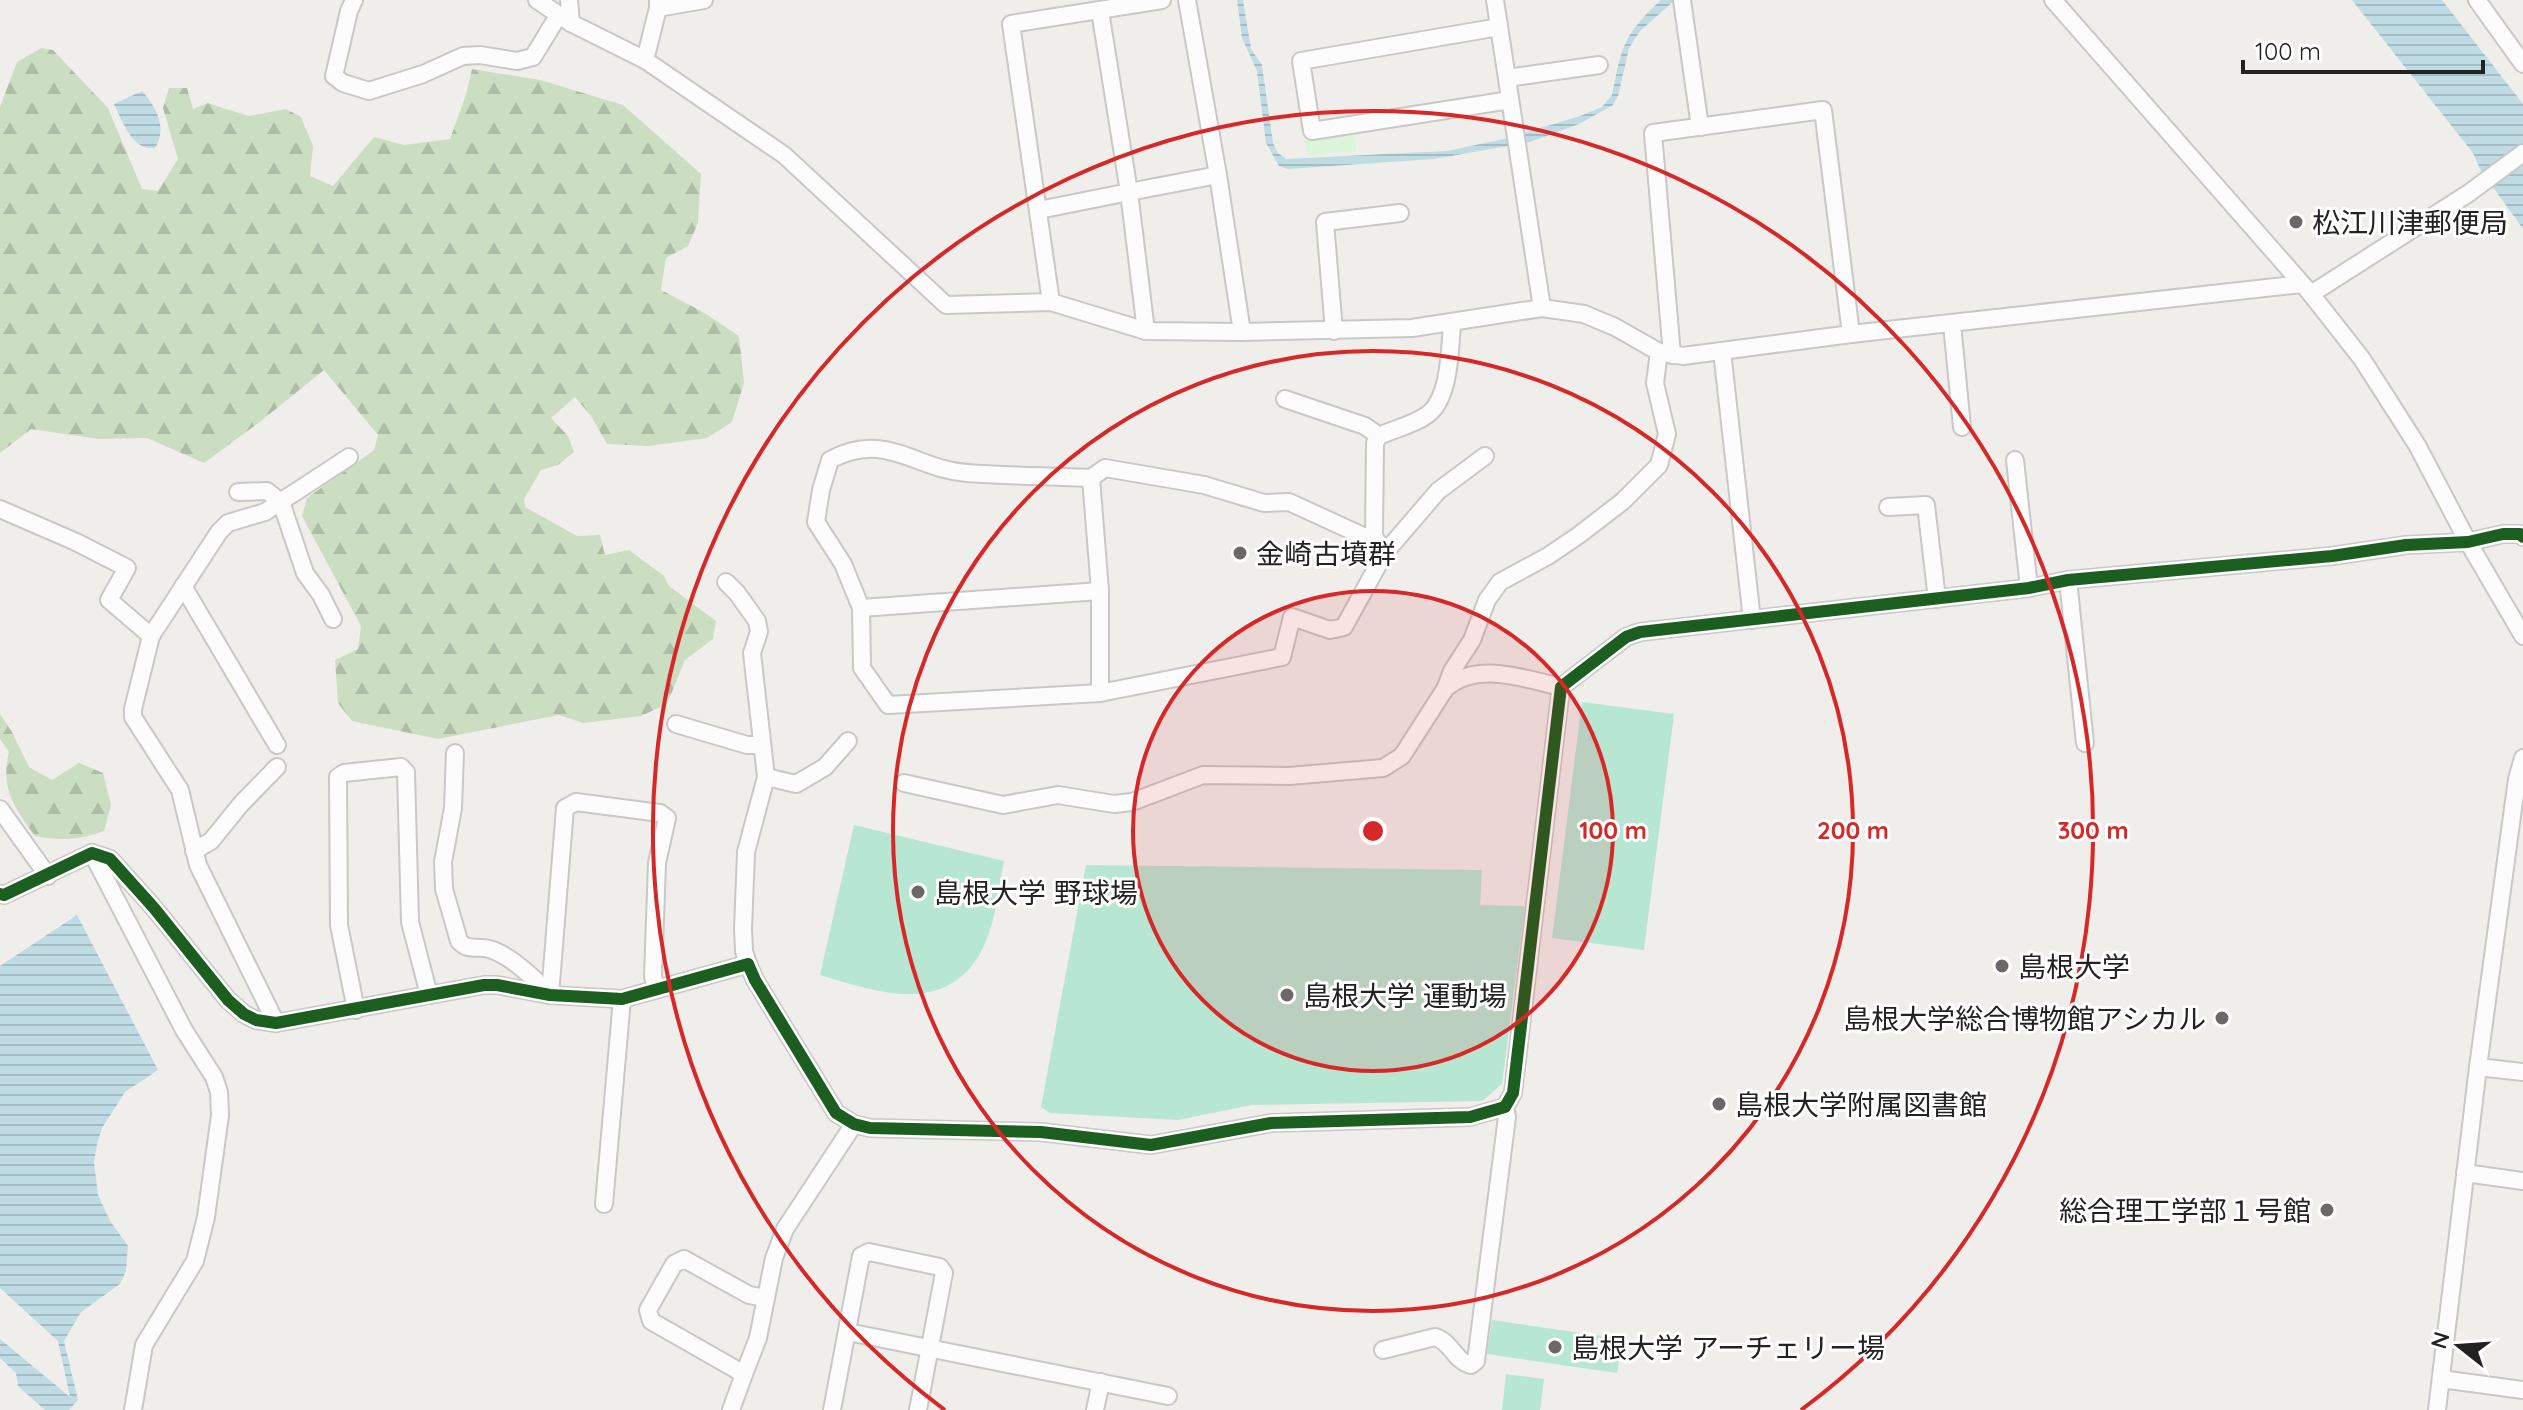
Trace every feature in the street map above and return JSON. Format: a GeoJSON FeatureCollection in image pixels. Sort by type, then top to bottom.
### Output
{"type":"FeatureCollection","features":[{"type":"Feature","properties":{"kind":"street"},"geometry":{"type":"LineString","coordinates":[[354,0],[334,76],[343,83],[369,91],[423,74],[463,56],[528,60],[564,20],[569,0]]}},
{"type":"Feature","properties":{"kind":"street"},"geometry":{"type":"LineString","coordinates":[[537,0],[564,20],[645,60],[784,155],[946,305],[1051,302],[1146,331],[1334,331],[1452,324],[1542,308],[1584,314],[1666,354],[1722,351],[1851,334],[2306,289],[2469,193],[2523,153]]}},
{"type":"Feature","properties":{"kind":"street"},"geometry":{"type":"LineString","coordinates":[[645,60],[658,4],[704,0]]}},
{"type":"Feature","properties":{"kind":"street"},"geometry":{"type":"LineString","coordinates":[[1051,302],[1011,24],[1162,0]]}},
{"type":"Feature","properties":{"kind":"street"},"geometry":{"type":"LineString","coordinates":[[1187,0],[1242,332]]}},
{"type":"Feature","properties":{"kind":"street"},"geometry":{"type":"LineString","coordinates":[[1495,0],[1542,308]]}},
{"type":"Feature","properties":{"kind":"street"},"geometry":{"type":"LineString","coordinates":[[2053,0],[2306,289],[2362,359],[2393,404],[2523,636]]}},
{"type":"Feature","properties":{"kind":"street"},"geometry":{"type":"LineString","coordinates":[[2477,0],[2523,64]]}},
{"type":"Feature","properties":{"kind":"street"},"geometry":{"type":"LineString","coordinates":[[1682,3],[1700,127]]}},
{"type":"Feature","properties":{"kind":"street"},"geometry":{"type":"LineString","coordinates":[[1100,11],[1129,192],[1146,331]]}},
{"type":"Feature","properties":{"kind":"street"},"geometry":{"type":"LineString","coordinates":[[1499,27],[1301,61],[1312,131],[1510,100]]}},
{"type":"Feature","properties":{"kind":"street"},"geometry":{"type":"LineString","coordinates":[[1507,78],[1599,65]]}},
{"type":"Feature","properties":{"kind":"street"},"geometry":{"type":"LineString","coordinates":[[904,783],[1003,805],[1058,795],[1114,804],[1132,802],[1188,778],[1203,775],[1289,776],[1383,768],[1402,756],[1445,689],[1452,671],[1472,640],[1487,600],[1500,582],[1579,535],[1623,501],[1659,465],[1667,434],[1655,383],[1666,354],[1653,133],[1823,110],[1851,334]]}},
{"type":"Feature","properties":{"kind":"street"},"geometry":{"type":"LineString","coordinates":[[1039,210],[1218,175]]}},
{"type":"Feature","properties":{"kind":"street"},"geometry":{"type":"LineString","coordinates":[[1334,331],[1325,222],[1400,213]]}},
{"type":"Feature","properties":{"kind":"street"},"geometry":{"type":"LineString","coordinates":[[1384,554],[1374,536],[1375,443],[1379,436],[1427,415],[1435,407],[1447,376],[1452,324]]}},
{"type":"Feature","properties":{"kind":"street"},"geometry":{"type":"LineString","coordinates":[[1952,324],[1962,427]]}},
{"type":"Feature","properties":{"kind":"street"},"geometry":{"type":"LineString","coordinates":[[1722,351],[1752,620]]}},
{"type":"Feature","properties":{"kind":"street"},"geometry":{"type":"LineString","coordinates":[[1285,399],[1365,426],[1379,436]]}},
{"type":"Feature","properties":{"kind":"street"},"geometry":{"type":"LineString","coordinates":[[1374,536],[1363,536],[1289,502],[1264,503],[1204,485],[1105,468],[1091,478],[963,473],[884,449],[850,450],[830,460],[816,522],[843,564],[861,608],[862,668],[888,705],[1100,693],[1282,657],[1292,617],[1330,630],[1344,627],[1384,554],[1438,491],[1485,456]]}},
{"type":"Feature","properties":{"kind":"street"},"geometry":{"type":"LineString","coordinates":[[276,1023],[198,865],[180,790],[133,717],[151,636],[219,532],[228,523],[265,512],[349,457]]}},
{"type":"Feature","properties":{"kind":"street"},"geometry":{"type":"LineString","coordinates":[[2015,460],[2029,588]]}},
{"type":"Feature","properties":{"kind":"street"},"geometry":{"type":"LineString","coordinates":[[1091,478],[1100,591],[1100,693]]}},
{"type":"Feature","properties":{"kind":"street"},"geometry":{"type":"LineString","coordinates":[[238,492],[267,491],[281,502],[305,573],[333,619]]}},
{"type":"Feature","properties":{"kind":"street"},"geometry":{"type":"LineString","coordinates":[[1888,507],[1926,505],[1937,599]]}},
{"type":"Feature","properties":{"kind":"street"},"geometry":{"type":"LineString","coordinates":[[0,509],[127,568],[109,600],[151,636]]}},
{"type":"Feature","properties":{"kind":"street"},"geometry":{"type":"LineString","coordinates":[[726,582],[757,621],[759,632],[752,653],[766,777],[746,852],[743,929],[748,964],[836,1113],[854,1124],[870,1128],[1041,1132],[1151,1145],[1271,1123],[1470,1117],[1505,1107],[1513,1093],[1561,687],[1626,637],[1640,632],[2029,588],[2068,580],[2332,556],[2406,545],[2468,542],[2503,534],[2520,534],[2523,537]]}},
{"type":"Feature","properties":{"kind":"street"},"geometry":{"type":"LineString","coordinates":[[2068,580],[2085,743]]}},
{"type":"Feature","properties":{"kind":"street"},"geometry":{"type":"LineString","coordinates":[[183,586],[277,745]]}},
{"type":"Feature","properties":{"kind":"street"},"geometry":{"type":"LineString","coordinates":[[861,608],[1100,591]]}},
{"type":"Feature","properties":{"kind":"street"},"geometry":{"type":"LineString","coordinates":[[1445,689],[1454,681],[1481,674],[1561,687]]}},
{"type":"Feature","properties":{"kind":"street"},"geometry":{"type":"LineString","coordinates":[[676,724],[747,745],[761,745]]}},
{"type":"Feature","properties":{"kind":"street"},"geometry":{"type":"LineString","coordinates":[[766,777],[796,784],[825,767],[848,741]]}},
{"type":"Feature","properties":{"kind":"street"},"geometry":{"type":"LineString","coordinates":[[455,753],[453,808],[443,862],[444,889],[459,941],[465,947],[496,952],[534,978],[550,995]]}},
{"type":"Feature","properties":{"kind":"street"},"geometry":{"type":"LineString","coordinates":[[2437,1410],[2478,1067],[2517,779],[2523,758]]}},
{"type":"Feature","properties":{"kind":"street"},"geometry":{"type":"LineString","coordinates":[[194,851],[211,841],[277,767]]}},
{"type":"Feature","properties":{"kind":"street"},"geometry":{"type":"LineString","coordinates":[[356,1010],[339,925],[338,777],[344,773],[401,767],[406,772],[410,922],[429,995]]}},
{"type":"Feature","properties":{"kind":"street"},"geometry":{"type":"LineString","coordinates":[[550,995],[565,808],[576,802],[660,813],[667,818],[657,863],[653,976],[656,989]]}},
{"type":"Feature","properties":{"kind":"street"},"geometry":{"type":"LineString","coordinates":[[0,809],[48,876]]}},
{"type":"Feature","properties":{"kind":"street"},"geometry":{"type":"LineString","coordinates":[[0,894],[48,876],[92,853],[110,859],[236,1007],[256,1020],[276,1023],[467,987],[497,985],[550,995],[622,999],[748,964]]}},
{"type":"Feature","properties":{"kind":"street"},"geometry":{"type":"LineString","coordinates":[[92,853],[184,1030],[214,1077],[219,1092],[220,1115],[206,1217],[195,1261],[144,1345],[133,1410]]}},
{"type":"Feature","properties":{"kind":"street"},"geometry":{"type":"LineString","coordinates":[[604,1204],[622,999]]}},
{"type":"Feature","properties":{"kind":"street"},"geometry":{"type":"LineString","coordinates":[[2478,1067],[2523,1072]]}},
{"type":"Feature","properties":{"kind":"street"},"geometry":{"type":"LineString","coordinates":[[1383,1350],[1435,1337],[1443,1339],[1462,1362],[1471,1365],[1476,1361],[1507,1117],[1505,1107]]}},
{"type":"Feature","properties":{"kind":"street"},"geometry":{"type":"LineString","coordinates":[[731,1410],[758,1338],[774,1258],[785,1229],[854,1124]]}},
{"type":"Feature","properties":{"kind":"street"},"geometry":{"type":"LineString","coordinates":[[2465,1173],[2523,1181]]}},
{"type":"Feature","properties":{"kind":"street"},"geometry":{"type":"LineString","coordinates":[[832,1410],[861,1256],[869,1252],[943,1269],[918,1410]]}},
{"type":"Feature","properties":{"kind":"street"},"geometry":{"type":"LineString","coordinates":[[744,1374],[651,1321],[648,1310],[674,1264],[684,1259],[749,1295],[766,1298]]}},
{"type":"Feature","properties":{"kind":"street"},"geometry":{"type":"LineString","coordinates":[[848,1332],[1168,1396]]}},
{"type":"Feature","properties":{"kind":"street"},"geometry":{"type":"LineString","coordinates":[[2441,1379],[2523,1390]]}},
{"type":"Feature","properties":{"kind":"street"},"geometry":{"type":"LineString","coordinates":[[1095,1410],[1101,1382]]}},
{"type":"Feature","properties":{"kind":"green space"},"geometry":{"type":"Polygon","coordinates":[[[41,48],[53,50],[108,108],[142,189],[158,191],[178,159],[163,108],[169,88],[187,88],[193,109],[208,103],[248,116],[286,109],[301,117],[313,146],[310,176],[333,186],[374,137],[404,145],[450,139],[472,69],[540,80],[623,105],[701,174],[698,223],[688,246],[666,258],[661,290],[739,336],[744,383],[732,422],[707,438],[648,446],[607,444],[591,416],[575,397],[551,418],[568,436],[574,452],[558,465],[541,470],[524,499],[525,507],[577,536],[600,535],[605,555],[629,550],[664,576],[669,586],[716,621],[713,639],[685,660],[667,704],[641,716],[583,723],[559,715],[438,739],[352,721],[338,703],[335,660],[358,649],[361,626],[302,516],[307,498],[374,450],[378,435],[324,370],[204,463],[147,438],[99,439],[31,429],[0,453],[0,107],[17,62],[41,48]]]}},
{"type":"Feature","properties":{"kind":"green space"},"geometry":{"type":"Polygon","coordinates":[[[1355,132],[1356,151],[1308,155],[1305,140],[1355,132]]]}},
{"type":"Feature","properties":{"kind":"green space"},"geometry":{"type":"Polygon","coordinates":[[[1582,702],[1674,714],[1644,950],[1552,938],[1582,702]]]}},
{"type":"Feature","properties":{"kind":"green space"},"geometry":{"type":"Polygon","coordinates":[[[0,714],[29,767],[52,780],[79,763],[103,773],[111,805],[104,831],[70,839],[35,836],[15,806],[8,787],[9,752],[0,739],[0,714]]]}},
{"type":"Feature","properties":{"kind":"green space","name":"島根大学 野球場"},"geometry":{"type":"Polygon","coordinates":[[[854,825],[1004,861],[995,910],[984,946],[963,975],[945,987],[926,993],[884,992],[820,975],[854,825]]]}},
{"type":"Feature","properties":{"kind":"green space","name":"島根大学 運動場"},"geometry":{"type":"Polygon","coordinates":[[[1086,865],[1482,870],[1480,905],[1525,906],[1502,1084],[1482,1101],[1252,1105],[1178,1120],[1050,1113],[1041,1107],[1086,865]]]}},
{"type":"Feature","properties":{"kind":"green space","name":"島根大学 アーチェリー場"},"geometry":{"type":"Polygon","coordinates":[[[1492,1320],[1622,1339],[1617,1373],[1487,1354],[1492,1320]]]}},
{"type":"Feature","properties":{"kind":"green space"},"geometry":{"type":"Polygon","coordinates":[[[1506,1374],[1544,1379],[1540,1410],[1502,1410],[1506,1374]]]}},
{"type":"Feature","properties":{"kind":"water"},"geometry":{"type":"Polygon","coordinates":[[[1237,0],[1243,0],[1251,49],[1262,65],[1273,143],[1278,153],[1286,159],[1447,151],[1504,139],[1580,116],[1602,107],[1612,95],[1626,42],[1639,23],[1661,0],[1675,0],[1640,31],[1629,48],[1613,105],[1579,124],[1530,142],[1434,159],[1288,169],[1279,166],[1266,143],[1257,71],[1242,38],[1237,0]]]}},
{"type":"Feature","properties":{"kind":"water"},"geometry":{"type":"Polygon","coordinates":[[[2352,0],[2442,0],[2523,104],[2523,229],[2480,169],[2473,153],[2352,0]]]}},
{"type":"Feature","properties":{"kind":"water"},"geometry":{"type":"Polygon","coordinates":[[[142,91],[159,118],[160,133],[155,148],[147,148],[134,140],[114,104],[142,91]]]}},
{"type":"Feature","properties":{"kind":"water"},"geometry":{"type":"Polygon","coordinates":[[[77,915],[158,1070],[125,1092],[102,1128],[94,1162],[98,1195],[110,1221],[128,1246],[126,1271],[120,1284],[81,1312],[64,1341],[78,1400],[69,1410],[45,1410],[18,1386],[16,1373],[0,1358],[0,1339],[70,1397],[58,1341],[0,1288],[0,966],[77,915]]]}},
{"type":"Feature","properties":{"kind":"cycle path"},"geometry":{"type":"LineString","coordinates":[[0,894],[4,895],[92,853],[110,859],[228,1000],[256,1020],[276,1023],[484,985],[550,995],[622,999],[748,964],[836,1113],[854,1124],[870,1128],[1041,1132],[1151,1145],[1271,1123],[1470,1117],[1505,1107],[1513,1093],[1561,687],[1626,637],[1640,632],[2029,588],[2068,580],[2332,556],[2406,545],[2468,542],[2503,534],[2520,534],[2523,537]]}},
{"type":"Feature","properties":{"kind":"place","name":"松江川津郵便局"},"geometry":{"type":"Point","coordinates":[2296,222]}},
{"type":"Feature","properties":{"kind":"place","name":"金崎古墳群"},"geometry":{"type":"Point","coordinates":[1240,553]}},
{"type":"Feature","properties":{"kind":"place","name":"島根大学 野球場"},"geometry":{"type":"Point","coordinates":[918,892]}},
{"type":"Feature","properties":{"kind":"place","name":"島根大学"},"geometry":{"type":"Point","coordinates":[2002,966]}},
{"type":"Feature","properties":{"kind":"place","name":"島根大学 運動場"},"geometry":{"type":"Point","coordinates":[1287,995]}},
{"type":"Feature","properties":{"kind":"place","name":"島根大学総合博物館アシカル"},"geometry":{"type":"Point","coordinates":[2222,1018]}},
{"type":"Feature","properties":{"kind":"place","name":"島根大学附属図書館"},"geometry":{"type":"Point","coordinates":[1719,1104]}},
{"type":"Feature","properties":{"kind":"place","name":"総合理工学部１号館"},"geometry":{"type":"Point","coordinates":[2327,1210]}},
{"type":"Feature","properties":{"kind":"place","name":"島根大学 アーチェリー場"},"geometry":{"type":"Point","coordinates":[1555,1347]}}]}
